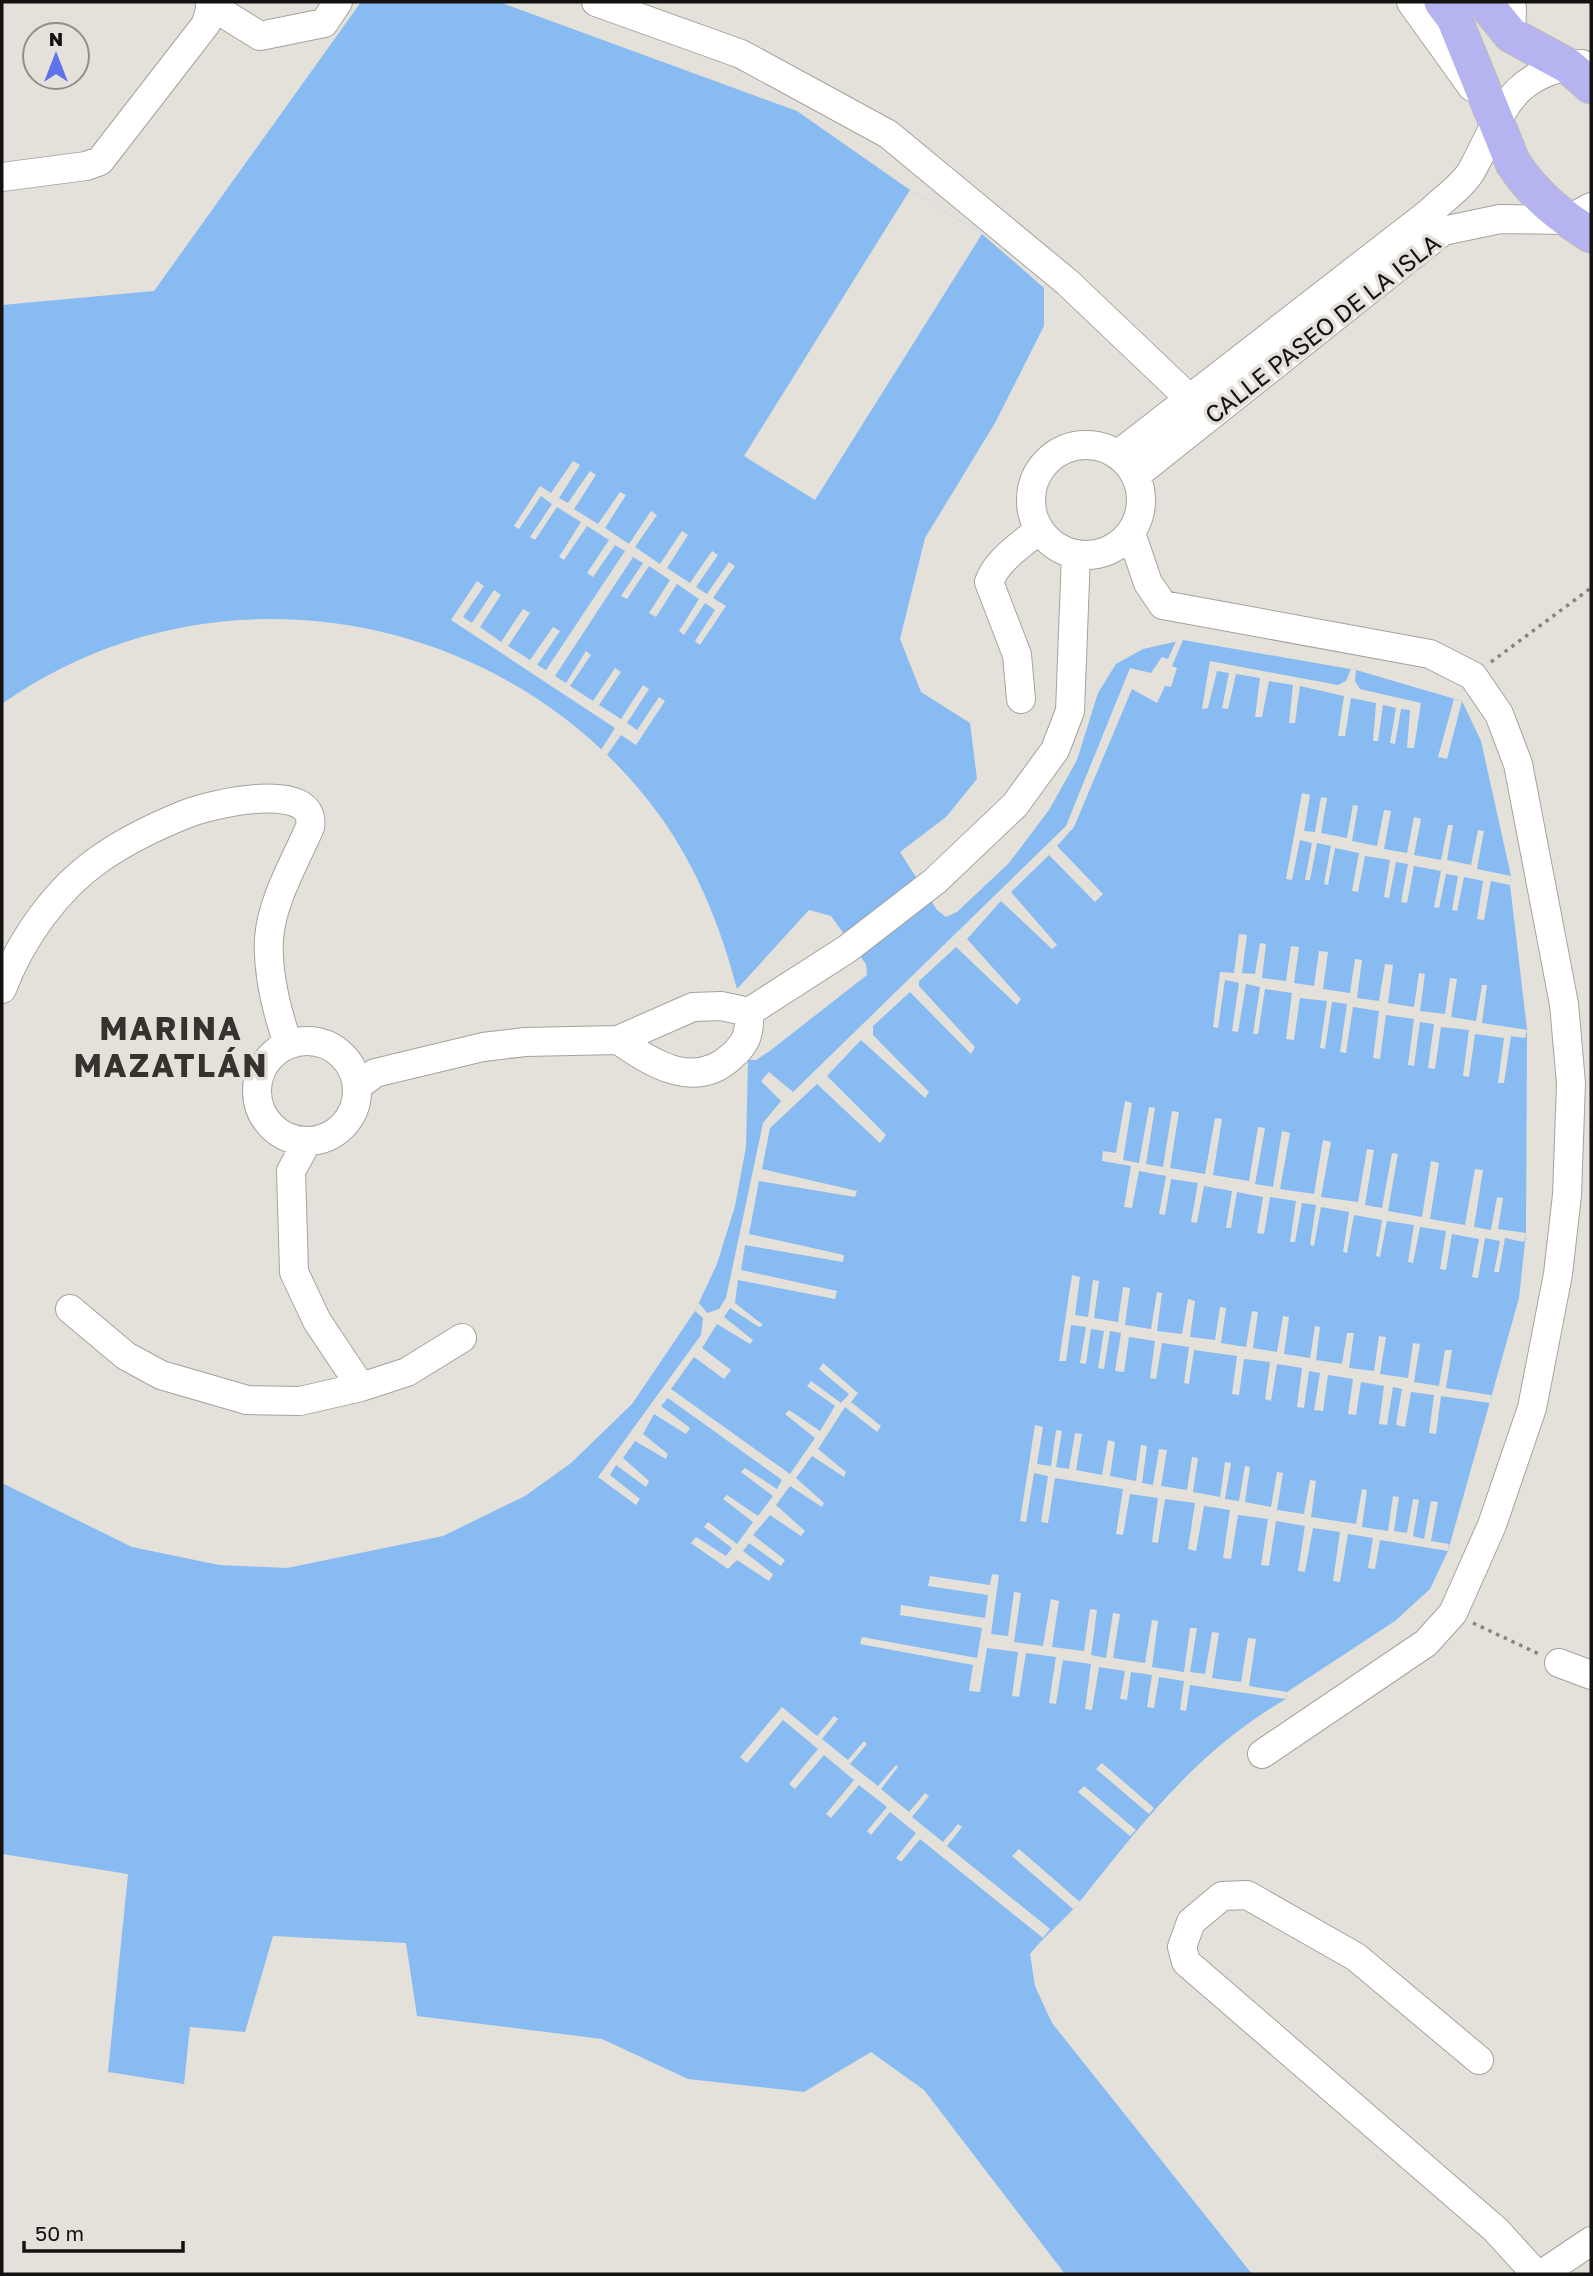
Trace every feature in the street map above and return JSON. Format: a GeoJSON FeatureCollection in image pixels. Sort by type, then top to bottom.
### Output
{"type":"FeatureCollection","features":[{"type":"Feature","properties":{"kind":"main road"},"geometry":{"type":"LineString","coordinates":[[1442,2],[1454,18],[1492,106],[1502,141],[1527,185],[1583,221]]}},
{"type":"Feature","properties":{"kind":"main road"},"geometry":{"type":"LineString","coordinates":[[1506,9],[1583,71]]}},
{"type":"Feature","properties":{"kind":"street"},"geometry":{"type":"LineString","coordinates":[[2,177],[86,166],[100,161],[206,24],[211,3],[260,36],[324,23],[338,2]]}},
{"type":"Feature","properties":{"kind":"street"},"geometry":{"type":"LineString","coordinates":[[596,2],[741,54],[888,134],[1067,282],[1190,399]]}},
{"type":"Feature","properties":{"kind":"street"},"geometry":{"type":"LineString","coordinates":[[1411,2],[1469,86],[1492,106]]}},
{"type":"Feature","properties":{"kind":"street","name":"CALLE PASEO DE LA ISLA"},"geometry":{"type":"LineString","coordinates":[[1136,475],[1437,221],[1470,173],[1492,106],[1525,83],[1583,71]]}},
{"type":"Feature","properties":{"kind":"street","name":"CALLE PASEO DE LA ISLA"},"geometry":{"type":"LineString","coordinates":[[1117,455],[1190,399],[1437,221],[1583,221]]}},
{"type":"Feature","properties":{"kind":"street"},"geometry":{"type":"LineString","coordinates":[[1083,445],[1101,447],[1117,455],[1136,475],[1141,505],[1131,533],[1107,551],[1076,554],[1060,549],[1039,530],[1031,506],[1032,488],[1039,472],[1050,458],[1066,449],[1083,445]]}},
{"type":"Feature","properties":{"kind":"street"},"geometry":{"type":"LineString","coordinates":[[1021,699],[1017,654],[989,583],[993,572],[1004,560],[1039,530]]}},
{"type":"Feature","properties":{"kind":"street"},"geometry":{"type":"LineString","coordinates":[[1131,533],[1148,583],[1163,605],[1430,654],[1473,676],[1499,714],[1518,764],[1562,991],[1571,1083],[1567,1195],[1558,1274],[1532,1408],[1492,1525],[1452,1613],[1426,1643],[1262,1754]]}},
{"type":"Feature","properties":{"kind":"street"},"geometry":{"type":"LineString","coordinates":[[358,1086],[375,1073],[483,1047],[525,1042],[618,1040],[692,1007],[721,1006],[749,1012],[847,948],[935,881],[1015,805],[1055,750],[1070,712],[1076,554]]}},
{"type":"Feature","properties":{"kind":"street"},"geometry":{"type":"LineString","coordinates":[[2,989],[25,939],[59,897],[99,859],[142,833],[189,813],[230,802],[295,800],[306,808],[311,818],[310,827],[276,907],[269,939],[278,1016],[288,1044]]}},
{"type":"Feature","properties":{"kind":"street"},"geometry":{"type":"LineString","coordinates":[[618,1040],[667,1070],[702,1073],[723,1065],[744,1045],[750,1027],[749,1012]]}},
{"type":"Feature","properties":{"kind":"street"},"geometry":{"type":"LineString","coordinates":[[312,1041],[338,1051],[354,1072],[358,1086],[357,1102],[341,1129],[327,1138],[306,1144],[283,1135],[272,1127],[258,1103],[259,1076],[265,1064],[288,1044],[312,1041]]}},
{"type":"Feature","properties":{"kind":"street"},"geometry":{"type":"LineString","coordinates":[[306,1144],[291,1171],[294,1272],[317,1321],[361,1387]]}},
{"type":"Feature","properties":{"kind":"street"},"geometry":{"type":"LineString","coordinates":[[70,1309],[126,1356],[161,1375],[247,1400],[300,1401],[361,1387],[407,1372],[462,1338]]}},
{"type":"Feature","properties":{"kind":"street"},"geometry":{"type":"LineString","coordinates":[[1559,1663],[1591,1675]]}},
{"type":"Feature","properties":{"kind":"street"},"geometry":{"type":"LineString","coordinates":[[1479,2060],[1356,1957],[1247,1895],[1222,1896],[1191,1922],[1182,1947],[1186,1962],[1496,2230],[1539,2274],[1591,2241]]}},
{"type":"Feature","properties":{"kind":"path"},"geometry":{"type":"LineString","coordinates":[[1473,676],[1591,588]]}},
{"type":"Feature","properties":{"kind":"path"},"geometry":{"type":"LineString","coordinates":[[1452,1613],[1559,1663]]}},
{"type":"Feature","properties":{"kind":"water"},"geometry":{"type":"Polygon","coordinates":[[[361,2],[499,2],[797,111],[910,190],[982,234],[1044,288],[1044,326],[995,423],[925,538],[900,639],[921,692],[970,723],[977,779],[946,817],[900,852],[937,910],[946,917],[957,912],[1009,863],[1049,810],[1077,760],[1098,693],[1116,664],[1143,649],[1183,640],[1356,670],[1462,701],[1481,741],[1511,876],[1527,1029],[1526,1233],[1519,1298],[1448,1551],[1430,1589],[1395,1621],[1287,1692],[1286,1699],[1255,1719],[1199,1764],[1150,1816],[1075,1907],[1030,1954],[1035,1986],[1052,2023],[1252,2274],[1065,2274],[924,2090],[871,2052],[804,2092],[688,2079],[602,2039],[417,2016],[406,1943],[273,1936],[245,2032],[190,2027],[184,2084],[108,2072],[128,1874],[2,1854],[2,1483],[132,1547],[219,1565],[287,1568],[443,1536],[525,1496],[571,1463],[632,1404],[695,1311],[717,1264],[735,1206],[746,1147],[748,1060],[756,1060],[771,1050],[867,975],[866,964],[831,916],[809,910],[737,989],[706,899],[685,856],[660,816],[597,745],[523,690],[441,650],[353,626],[263,619],[172,629],[84,658],[2,704],[2,305],[154,291],[361,2]]]}},
{"type":"Feature","properties":{"kind":"pier"},"geometry":{"type":"Polygon","coordinates":[[[910,190],[982,234],[815,500],[744,456],[910,190]]]}},
{"type":"Feature","properties":{"kind":"pier"},"geometry":{"type":"Polygon","coordinates":[[[573,461],[580,465],[559,498],[568,503],[590,471],[596,475],[574,509],[598,524],[620,492],[626,495],[605,528],[629,544],[651,511],[657,515],[635,547],[660,564],[682,531],[688,535],[667,568],[690,583],[712,551],[718,555],[696,587],[707,594],[729,562],[735,566],[713,598],[726,606],[700,645],[695,641],[715,610],[705,603],[684,635],[679,631],[699,599],[677,584],[656,617],[649,613],[670,580],[649,566],[627,599],[621,596],[643,563],[633,557],[555,676],[566,683],[586,651],[591,655],[570,686],[593,701],[615,668],[621,672],[599,705],[621,719],[643,685],[649,689],[627,723],[637,730],[659,697],[665,701],[636,745],[621,735],[607,755],[601,750],[615,728],[451,620],[477,581],[484,586],[463,617],[472,623],[494,590],[501,595],[480,627],[501,642],[523,609],[530,613],[508,646],[530,660],[553,627],[560,631],[537,665],[546,670],[625,551],[615,545],[593,577],[587,573],[609,540],[587,526],[564,560],[559,557],[581,522],[557,507],[535,540],[530,537],[552,504],[541,496],[519,529],[514,526],[540,486],[551,493],[573,461]]]}},
{"type":"Feature","properties":{"kind":"pier"},"geometry":{"type":"Polygon","coordinates":[[[1177,639],[1183,640],[1172,666],[1177,668],[1171,687],[1165,686],[1157,703],[1132,689],[1074,827],[1057,846],[1103,894],[1095,902],[1049,855],[1011,892],[1057,945],[1052,949],[1001,901],[967,939],[1021,999],[1017,1005],[956,947],[919,981],[919,986],[975,1047],[971,1054],[910,992],[873,1026],[873,1035],[929,1092],[925,1098],[861,1040],[827,1076],[886,1135],[880,1143],[817,1084],[770,1128],[762,1169],[857,1191],[855,1197],[759,1181],[749,1234],[844,1255],[843,1262],[745,1245],[741,1270],[837,1291],[835,1299],[738,1280],[735,1303],[763,1325],[759,1327],[730,1308],[724,1317],[753,1340],[750,1344],[717,1324],[702,1348],[731,1370],[724,1379],[694,1357],[671,1389],[790,1474],[815,1438],[785,1414],[789,1410],[820,1431],[835,1406],[807,1386],[811,1381],[841,1403],[849,1394],[819,1369],[823,1363],[858,1393],[851,1402],[881,1426],[877,1432],[845,1407],[818,1449],[846,1472],[844,1477],[812,1456],[796,1478],[824,1503],[822,1507],[790,1486],[776,1505],[805,1531],[801,1536],[770,1515],[753,1535],[785,1560],[781,1566],[749,1543],[743,1551],[773,1574],[769,1581],[737,1560],[728,1569],[691,1543],[696,1537],[726,1556],[732,1548],[704,1527],[708,1522],[737,1544],[753,1522],[723,1499],[727,1495],[758,1516],[773,1496],[741,1472],[745,1468],[777,1489],[782,1480],[668,1398],[661,1406],[690,1428],[686,1434],[654,1414],[643,1434],[668,1454],[666,1459],[635,1441],[623,1458],[649,1481],[646,1487],[616,1465],[610,1475],[640,1499],[636,1505],[598,1477],[701,1335],[703,1318],[695,1311],[699,1303],[707,1313],[719,1309],[726,1298],[763,1123],[781,1101],[761,1081],[769,1072],[793,1092],[1066,826],[1130,668],[1151,673],[1162,657],[1168,659],[1177,639]]]}},
{"type":"Feature","properties":{"kind":"pier"},"geometry":{"type":"Polygon","coordinates":[[[1210,661],[1338,685],[1346,681],[1351,669],[1356,670],[1355,681],[1360,689],[1421,703],[1414,748],[1407,748],[1410,710],[1401,709],[1395,744],[1390,743],[1396,708],[1383,705],[1378,741],[1373,741],[1376,703],[1351,698],[1345,736],[1338,736],[1344,696],[1300,686],[1295,723],[1289,723],[1293,685],[1269,681],[1262,717],[1255,717],[1260,678],[1236,674],[1228,709],[1222,708],[1229,673],[1217,671],[1208,708],[1202,709],[1210,661]]]}},
{"type":"Feature","properties":{"kind":"pier"},"geometry":{"type":"Polygon","coordinates":[[[1454,699],[1462,701],[1447,759],[1438,757],[1454,699]]]}},
{"type":"Feature","properties":{"kind":"pier"},"geometry":{"type":"Polygon","coordinates":[[[1302,793],[1310,795],[1304,831],[1315,832],[1321,797],[1327,798],[1321,833],[1347,838],[1353,805],[1358,806],[1352,841],[1377,846],[1384,810],[1391,811],[1384,849],[1407,853],[1414,817],[1421,819],[1414,855],[1441,860],[1448,825],[1453,825],[1447,860],[1471,865],[1478,830],[1484,831],[1477,869],[1511,876],[1510,885],[1491,881],[1484,920],[1477,919],[1483,881],[1464,877],[1457,911],[1452,910],[1458,876],[1446,874],[1439,908],[1434,907],[1441,871],[1414,866],[1407,903],[1401,902],[1408,864],[1396,862],[1389,898],[1384,897],[1390,860],[1365,856],[1358,892],[1352,891],[1359,853],[1335,848],[1328,885],[1324,884],[1331,846],[1317,843],[1310,880],[1305,880],[1312,843],[1300,840],[1292,880],[1286,879],[1302,793]]]}},
{"type":"Feature","properties":{"kind":"pier"},"geometry":{"type":"Polygon","coordinates":[[[1239,934],[1247,935],[1242,973],[1255,974],[1260,943],[1266,944],[1262,978],[1286,981],[1291,946],[1299,947],[1294,983],[1314,986],[1319,951],[1328,952],[1323,989],[1350,993],[1355,959],[1362,960],[1357,998],[1379,1001],[1385,964],[1393,965],[1388,1003],[1414,1007],[1419,973],[1425,974],[1420,1011],[1445,1014],[1450,978],[1457,979],[1451,1017],[1476,1021],[1482,985],[1487,985],[1482,1023],[1527,1030],[1525,1038],[1511,1036],[1504,1083],[1498,1083],[1504,1038],[1475,1034],[1469,1077],[1463,1076],[1469,1030],[1441,1027],[1435,1069],[1428,1068],[1434,1024],[1420,1022],[1414,1066],[1408,1065],[1414,1019],[1386,1015],[1380,1059],[1373,1058],[1379,1011],[1353,1007],[1346,1053],[1340,1052],[1347,1004],[1332,1002],[1325,1049],[1320,1048],[1327,1001],[1300,998],[1294,1040],[1286,1039],[1292,993],[1265,989],[1258,1034],[1253,1034],[1260,987],[1246,984],[1238,1032],[1232,1031],[1239,983],[1225,980],[1218,1028],[1213,1027],[1220,972],[1234,973],[1239,934]]]}},
{"type":"Feature","properties":{"kind":"pier"},"geometry":{"type":"Polygon","coordinates":[[[1125,1101],[1132,1103],[1123,1160],[1139,1163],[1149,1107],[1155,1108],[1146,1164],[1163,1167],[1172,1111],[1179,1112],[1170,1168],[1205,1174],[1215,1118],[1222,1119],[1213,1175],[1249,1181],[1258,1127],[1265,1128],[1255,1184],[1273,1187],[1282,1131],[1290,1133],[1280,1189],[1314,1194],[1323,1140],[1331,1142],[1321,1197],[1358,1202],[1367,1149],[1374,1150],[1365,1205],[1382,1208],[1392,1153],[1398,1154],[1388,1211],[1422,1217],[1431,1161],[1439,1163],[1430,1219],[1465,1225],[1475,1169],[1483,1170],[1474,1227],[1491,1230],[1497,1197],[1503,1198],[1498,1229],[1526,1233],[1524,1242],[1505,1238],[1499,1272],[1494,1272],[1500,1241],[1485,1238],[1478,1278],[1472,1277],[1479,1239],[1452,1234],[1446,1270],[1440,1269],[1446,1231],[1420,1227],[1413,1263],[1408,1262],[1414,1225],[1387,1221],[1380,1257],[1376,1256],[1382,1220],[1354,1215],[1347,1253],[1343,1252],[1349,1212],[1321,1207],[1314,1246],[1310,1245],[1316,1205],[1302,1203],[1295,1242],[1290,1242],[1296,1201],[1270,1197],[1264,1234],[1257,1233],[1263,1197],[1237,1192],[1231,1228],[1226,1228],[1232,1191],[1204,1186],[1197,1223],[1191,1222],[1198,1183],[1171,1179],[1165,1215],[1159,1214],[1166,1176],[1139,1171],[1132,1208],[1124,1207],[1131,1166],[1102,1161],[1103,1151],[1116,1153],[1125,1101]]]}},
{"type":"Feature","properties":{"kind":"pier"},"geometry":{"type":"Polygon","coordinates":[[[1072,1275],[1080,1277],[1075,1315],[1088,1317],[1093,1280],[1099,1281],[1094,1318],[1118,1322],[1123,1287],[1130,1288],[1125,1325],[1151,1329],[1157,1292],[1162,1293],[1157,1331],[1182,1334],[1188,1299],[1195,1301],[1190,1337],[1215,1340],[1220,1307],[1226,1308],[1221,1343],[1246,1347],[1252,1311],[1258,1312],[1253,1348],[1277,1352],[1283,1316],[1289,1317],[1284,1354],[1310,1358],[1315,1326],[1320,1327],[1316,1360],[1342,1364],[1347,1333],[1354,1333],[1349,1368],[1374,1371],[1379,1336],[1386,1337],[1380,1374],[1408,1378],[1413,1343],[1420,1344],[1414,1382],[1439,1386],[1445,1350],[1452,1350],[1446,1388],[1491,1395],[1490,1403],[1441,1396],[1436,1434],[1429,1433],[1434,1395],[1411,1392],[1405,1427],[1396,1425],[1402,1389],[1393,1387],[1387,1425],[1379,1424],[1384,1386],[1361,1382],[1356,1415],[1348,1414],[1353,1379],[1328,1375],[1323,1411],[1314,1410],[1320,1373],[1309,1371],[1304,1408],[1297,1407],[1302,1368],[1277,1364],[1271,1401],[1265,1399],[1270,1362],[1244,1359],[1239,1395],[1232,1394],[1237,1356],[1194,1350],[1189,1384],[1184,1383],[1189,1347],[1162,1343],[1156,1379],[1150,1378],[1155,1341],[1129,1337],[1124,1372],[1115,1371],[1121,1333],[1110,1331],[1104,1369],[1098,1368],[1104,1331],[1091,1329],[1086,1364],[1080,1363],[1086,1327],[1071,1325],[1066,1361],[1059,1361],[1072,1275]]]}},
{"type":"Feature","properties":{"kind":"pier"},"geometry":{"type":"Polygon","coordinates":[[[1035,1425],[1043,1427],[1037,1464],[1051,1466],[1056,1430],[1062,1431],[1056,1467],[1069,1469],[1075,1433],[1082,1434],[1076,1470],[1102,1475],[1108,1440],[1115,1442],[1110,1476],[1136,1481],[1141,1445],[1147,1446],[1142,1483],[1153,1485],[1159,1449],[1167,1450],[1161,1486],[1187,1490],[1192,1457],[1198,1458],[1193,1492],[1220,1497],[1225,1462],[1231,1463],[1225,1499],[1239,1501],[1245,1466],[1250,1467],[1245,1502],[1271,1507],[1277,1472],[1283,1473],[1277,1510],[1304,1514],[1310,1480],[1316,1481],[1311,1517],[1356,1524],[1362,1489],[1367,1490],[1362,1527],[1388,1531],[1393,1496],[1399,1497],[1394,1531],[1407,1533],[1413,1499],[1419,1500],[1413,1536],[1424,1539],[1431,1501],[1438,1502],[1431,1541],[1449,1544],[1448,1551],[1380,1540],[1375,1569],[1368,1568],[1373,1538],[1348,1534],[1340,1582],[1333,1581],[1340,1532],[1313,1528],[1305,1572],[1298,1571],[1305,1526],[1276,1521],[1269,1566],[1261,1565],[1268,1519],[1238,1515],[1231,1559],[1223,1558],[1230,1510],[1204,1506],[1196,1551],[1188,1549],[1195,1503],[1165,1499],[1158,1543],[1152,1542],[1158,1498],[1130,1494],[1123,1535],[1116,1534],[1123,1489],[1055,1478],[1048,1523],[1041,1522],[1048,1476],[1034,1473],[1026,1522],[1020,1521],[1035,1425]]]}},
{"type":"Feature","properties":{"kind":"pier"},"geometry":{"type":"Polygon","coordinates":[[[992,1574],[999,1575],[991,1634],[1008,1636],[1014,1592],[1021,1593],[1014,1642],[1043,1646],[1051,1599],[1059,1601],[1052,1647],[1084,1651],[1090,1609],[1097,1610],[1091,1655],[1106,1658],[1113,1613],[1120,1614],[1113,1658],[1145,1663],[1152,1620],[1158,1621],[1152,1667],[1184,1672],[1190,1628],[1197,1628],[1190,1672],[1205,1674],[1212,1632],[1219,1633],[1212,1678],[1241,1682],[1248,1638],[1256,1639],[1249,1686],[1287,1692],[1286,1699],[1190,1685],[1186,1711],[1180,1710],[1184,1681],[1159,1677],[1154,1708],[1147,1707],[1152,1675],[1131,1672],[1127,1700],[1120,1699],[1125,1671],[1099,1667],[1092,1710],[1085,1709],[1091,1664],[1063,1660],[1056,1704],[1049,1703],[1056,1657],[1026,1653],[1019,1697],[1012,1696],[1018,1652],[987,1648],[980,1692],[969,1691],[973,1665],[860,1644],[862,1637],[977,1658],[982,1628],[900,1615],[901,1605],[985,1618],[988,1595],[928,1586],[930,1576],[990,1585],[992,1574]]]}},
{"type":"Feature","properties":{"kind":"pier"},"geometry":{"type":"Polygon","coordinates":[[[782,1707],[817,1736],[834,1716],[838,1719],[822,1739],[848,1760],[864,1741],[867,1744],[850,1764],[878,1786],[896,1765],[898,1767],[881,1789],[909,1812],[925,1793],[929,1796],[912,1817],[943,1842],[958,1824],[962,1827],[947,1846],[1050,1929],[1043,1938],[920,1839],[901,1862],[896,1858],[916,1833],[890,1812],[871,1835],[867,1831],[887,1807],[859,1785],[831,1818],[826,1814],[854,1780],[824,1755],[795,1789],[789,1784],[818,1749],[783,1720],[747,1763],[740,1757],[782,1707]]]}},
{"type":"Feature","properties":{"kind":"pier"},"geometry":{"type":"Polygon","coordinates":[[[1102,1763],[1154,1808],[1149,1814],[1096,1769],[1102,1763]]]}},
{"type":"Feature","properties":{"kind":"pier"},"geometry":{"type":"Polygon","coordinates":[[[1084,1786],[1136,1830],[1130,1836],[1078,1792],[1084,1786]]]}},
{"type":"Feature","properties":{"kind":"pier"},"geometry":{"type":"Polygon","coordinates":[[[1019,1849],[1080,1902],[1073,1909],[1012,1856],[1019,1849]]]}},
{"type":"Feature","properties":{"kind":"district","name":"MARINA MAZATLÁN"},"geometry":{"type":"Point","coordinates":[171,1046]}}]}
